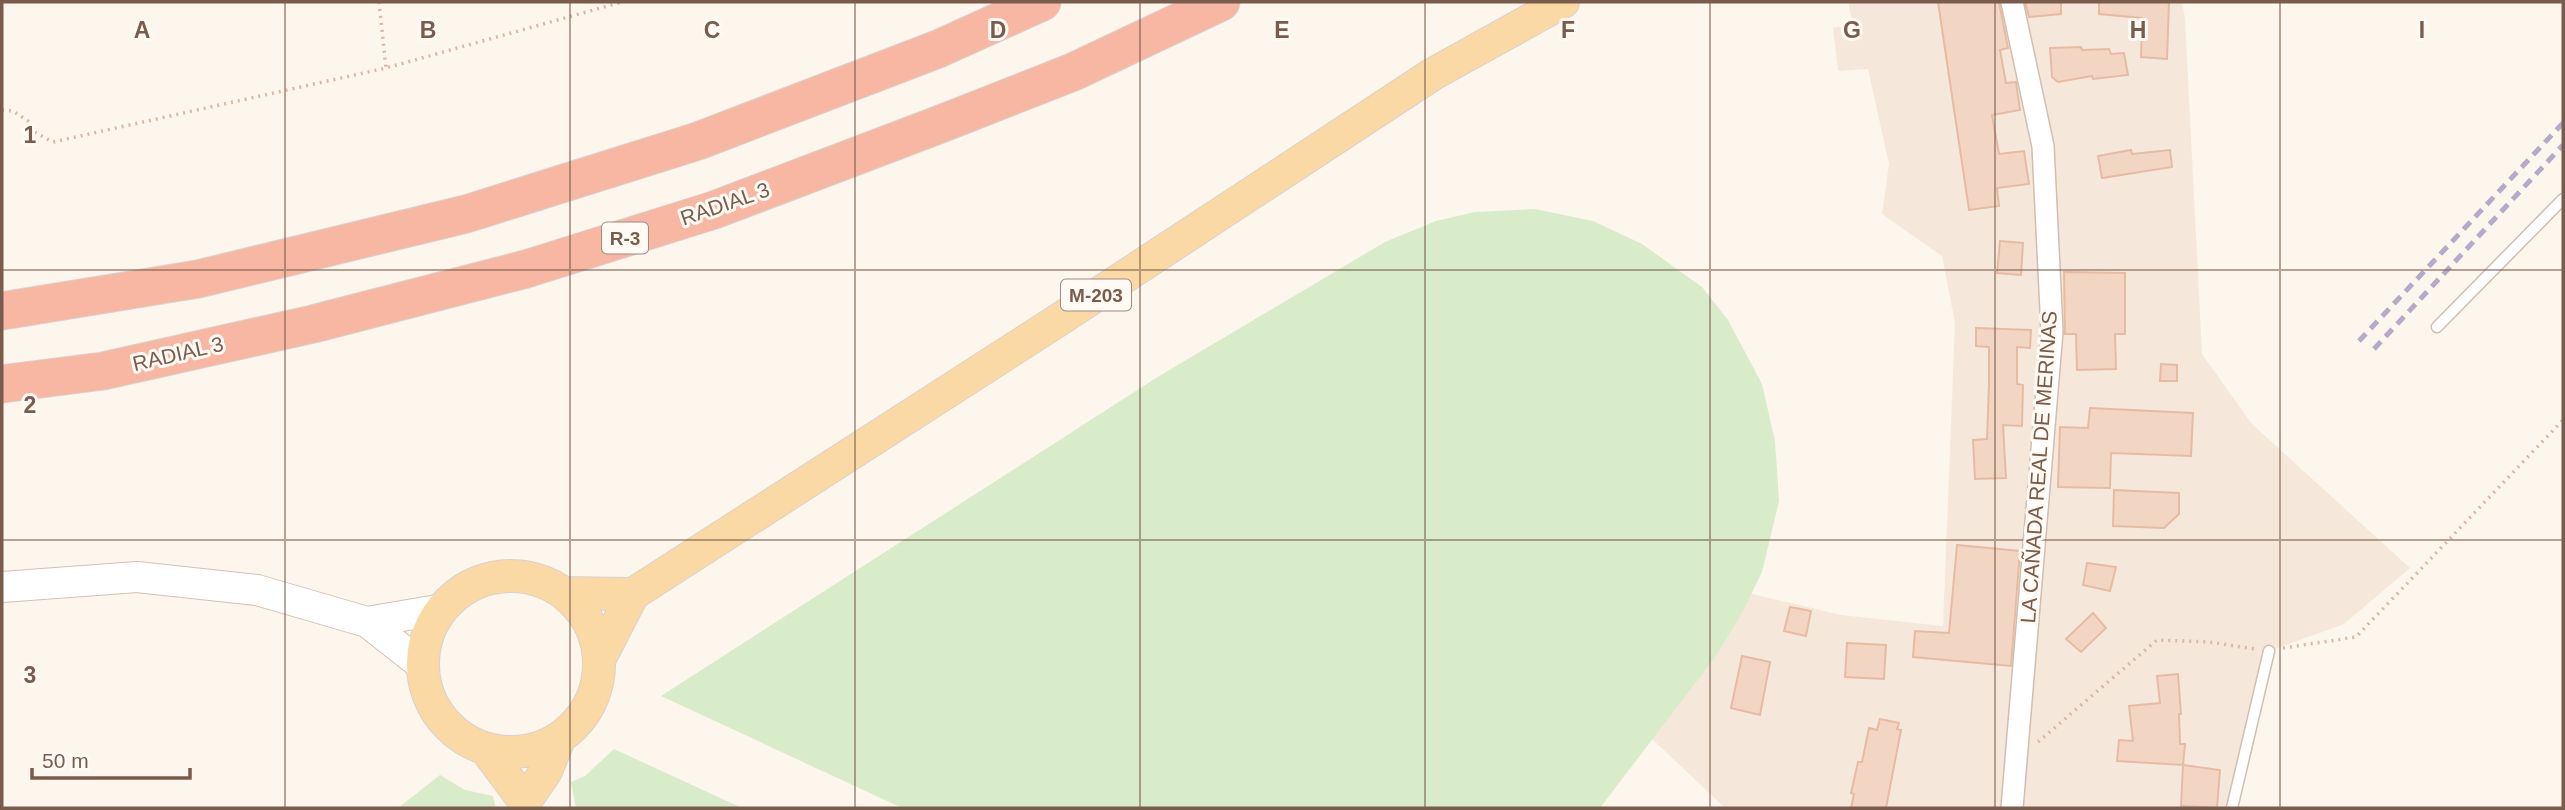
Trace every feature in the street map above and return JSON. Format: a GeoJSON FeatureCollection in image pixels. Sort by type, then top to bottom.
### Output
{"type":"FeatureCollection","features":[{"type":"Feature","properties":{"kind":"highway"},"geometry":{"type":"LineString","coordinates":[[2,311],[198,279],[466,214],[698,141],[938,49],[1042,2]]}},
{"type":"Feature","properties":{"kind":"highway","name":"RADIAL 3"},"geometry":{"type":"LineString","coordinates":[[2,384],[117,368],[313,324],[526,269],[714,210],[938,125],[1073,72],[1221,2]]}},
{"type":"Feature","properties":{"kind":"main road","name":"M-203"},"geometry":{"type":"LineString","coordinates":[[600,658],[633,594],[1057,321],[1433,74],[1563,2]]}},
{"type":"Feature","properties":{"kind":"main road"},"geometry":{"type":"LineString","coordinates":[[507,576],[536,580],[563,593],[581,610],[594,633],[600,658],[598,681],[590,704],[577,723],[559,739],[536,749],[510,753],[485,748],[460,736],[441,718],[425,685],[423,666],[428,636],[443,609],[461,592],[483,581],[507,576]]}},
{"type":"Feature","properties":{"kind":"main road"},"geometry":{"type":"LineString","coordinates":[[563,593],[633,594]]}},
{"type":"Feature","properties":{"kind":"main road"},"geometry":{"type":"LineString","coordinates":[[485,748],[525,805],[546,771],[559,739]]}},
{"type":"Feature","properties":{"kind":"street","name":"LA CAÑADA REAL DE MERINAS"},"geometry":{"type":"LineString","coordinates":[[2012,2],[2043,146],[2052,331],[2012,808]]}},
{"type":"Feature","properties":{"kind":"street"},"geometry":{"type":"LineString","coordinates":[[2,587],[137,577],[257,590],[368,622],[423,666]]}},
{"type":"Feature","properties":{"kind":"street"},"geometry":{"type":"LineString","coordinates":[[368,622],[443,609]]}},
{"type":"Feature","properties":{"kind":"lane"},"geometry":{"type":"LineString","coordinates":[[2437,327],[2563,199]]}},
{"type":"Feature","properties":{"kind":"lane"},"geometry":{"type":"LineString","coordinates":[[2231,808],[2269,651]]}},
{"type":"Feature","properties":{"kind":"path"},"geometry":{"type":"LineString","coordinates":[[379,2],[386,68]]}},
{"type":"Feature","properties":{"kind":"path"},"geometry":{"type":"LineString","coordinates":[[2,110],[13,111],[28,121],[36,133],[53,142],[386,68],[622,2]]}},
{"type":"Feature","properties":{"kind":"path"},"geometry":{"type":"LineString","coordinates":[[2018,759],[2157,640],[2209,642],[2269,651],[2356,637],[2563,420]]}},
{"type":"Feature","properties":{"kind":"shaded area"},"geometry":{"type":"Polygon","coordinates":[[[1848,2],[2182,2],[2202,354],[2252,424],[2410,568],[2344,624],[2269,651],[2227,808],[1725,808],[1649,736],[1710,584],[1841,615],[1943,626],[1955,323],[1942,256],[1882,214],[1889,164],[1868,69],[1838,71],[1833,28],[1853,24],[1848,2]]]}},
{"type":"Feature","properties":{"kind":"green space"},"geometry":{"type":"Polygon","coordinates":[[[1535,209],[1593,221],[1642,244],[1702,287],[1728,320],[1762,384],[1775,441],[1779,501],[1762,572],[1716,656],[1600,808],[902,808],[661,696],[1156,378],[1385,242],[1436,221],[1475,212],[1535,209]]]}},
{"type":"Feature","properties":{"kind":"green space"},"geometry":{"type":"Polygon","coordinates":[[[614,749],[742,808],[576,808],[571,782],[585,776],[614,749]]]}},
{"type":"Feature","properties":{"kind":"green space"},"geometry":{"type":"Polygon","coordinates":[[[440,775],[465,790],[493,796],[496,808],[398,808],[440,775]]]}},
{"type":"Feature","properties":{"kind":"building"},"geometry":{"type":"Polygon","coordinates":[[[1938,2],[1999,2],[2008,48],[2000,50],[2006,83],[2016,82],[2020,110],[1992,115],[1999,154],[2024,151],[2029,184],[1997,188],[1999,206],[1969,210],[1938,2]]]}},
{"type":"Feature","properties":{"kind":"building"},"geometry":{"type":"Polygon","coordinates":[[[2025,2],[2061,2],[2061,14],[2029,17],[2025,2]]]}},
{"type":"Feature","properties":{"kind":"building"},"geometry":{"type":"Polygon","coordinates":[[[2099,2],[2169,2],[2167,59],[2141,57],[2142,18],[2099,14],[2099,2]]]}},
{"type":"Feature","properties":{"kind":"building"},"geometry":{"type":"Polygon","coordinates":[[[2081,47],[2082,50],[2109,49],[2111,54],[2124,53],[2128,75],[2093,79],[2092,76],[2058,82],[2052,77],[2050,48],[2081,47]]]}},
{"type":"Feature","properties":{"kind":"building"},"geometry":{"type":"Polygon","coordinates":[[[2131,150],[2132,154],[2170,150],[2172,167],[2102,178],[2098,156],[2131,150]]]}},
{"type":"Feature","properties":{"kind":"building"},"geometry":{"type":"Polygon","coordinates":[[[2000,241],[2023,243],[2021,275],[1997,273],[2000,241]]]}},
{"type":"Feature","properties":{"kind":"building"},"geometry":{"type":"Polygon","coordinates":[[[2064,272],[2125,273],[2125,334],[2115,334],[2116,369],[2077,370],[2076,334],[2065,334],[2064,272]]]}},
{"type":"Feature","properties":{"kind":"building"},"geometry":{"type":"Polygon","coordinates":[[[1976,328],[2031,330],[2030,348],[2017,347],[2017,384],[2023,385],[2022,426],[2003,425],[2006,478],[1975,479],[1973,440],[1987,439],[1989,384],[1989,347],[1976,346],[1976,328]]]}},
{"type":"Feature","properties":{"kind":"building"},"geometry":{"type":"Polygon","coordinates":[[[2161,364],[2177,365],[2177,381],[2160,381],[2161,364]]]}},
{"type":"Feature","properties":{"kind":"building"},"geometry":{"type":"Polygon","coordinates":[[[2090,408],[2193,413],[2191,456],[2111,453],[2110,488],[2058,487],[2060,427],[2088,428],[2090,408]]]}},
{"type":"Feature","properties":{"kind":"building"},"geometry":{"type":"Polygon","coordinates":[[[2114,490],[2179,493],[2179,514],[2164,528],[2113,526],[2114,490]]]}},
{"type":"Feature","properties":{"kind":"building"},"geometry":{"type":"Polygon","coordinates":[[[1957,545],[2020,551],[2011,666],[1913,657],[1915,631],[1949,633],[1957,545]]]}},
{"type":"Feature","properties":{"kind":"building"},"geometry":{"type":"Polygon","coordinates":[[[2087,563],[2116,567],[2110,591],[2083,585],[2087,563]]]}},
{"type":"Feature","properties":{"kind":"building"},"geometry":{"type":"Polygon","coordinates":[[[1790,607],[1811,611],[1806,636],[1784,631],[1790,607]]]}},
{"type":"Feature","properties":{"kind":"building"},"geometry":{"type":"Polygon","coordinates":[[[2093,613],[2106,628],[2081,652],[2066,639],[2093,613]]]}},
{"type":"Feature","properties":{"kind":"building"},"geometry":{"type":"Polygon","coordinates":[[[1847,643],[1886,645],[1884,679],[1845,677],[1847,643]]]}},
{"type":"Feature","properties":{"kind":"building"},"geometry":{"type":"Polygon","coordinates":[[[1742,656],[1770,662],[1760,715],[1731,708],[1742,656]]]}},
{"type":"Feature","properties":{"kind":"building"},"geometry":{"type":"Polygon","coordinates":[[[2178,674],[2180,744],[2185,744],[2183,765],[2117,761],[2119,740],[2133,741],[2129,706],[2160,703],[2157,676],[2178,674]]]}},
{"type":"Feature","properties":{"kind":"building"},"geometry":{"type":"Polygon","coordinates":[[[1880,719],[1899,723],[1897,729],[1901,730],[1886,808],[1851,808],[1854,794],[1851,793],[1858,762],[1862,762],[1869,728],[1877,730],[1880,719]]]}},
{"type":"Feature","properties":{"kind":"building"},"geometry":{"type":"Polygon","coordinates":[[[2183,765],[2220,770],[2217,808],[2181,806],[2183,765]]]}},
{"type":"Feature","properties":{"kind":"railway"},"geometry":{"type":"LineString","coordinates":[[2359,341],[2563,123]]}},
{"type":"Feature","properties":{"kind":"railway"},"geometry":{"type":"LineString","coordinates":[[2374,349],[2563,145]]}}]}
